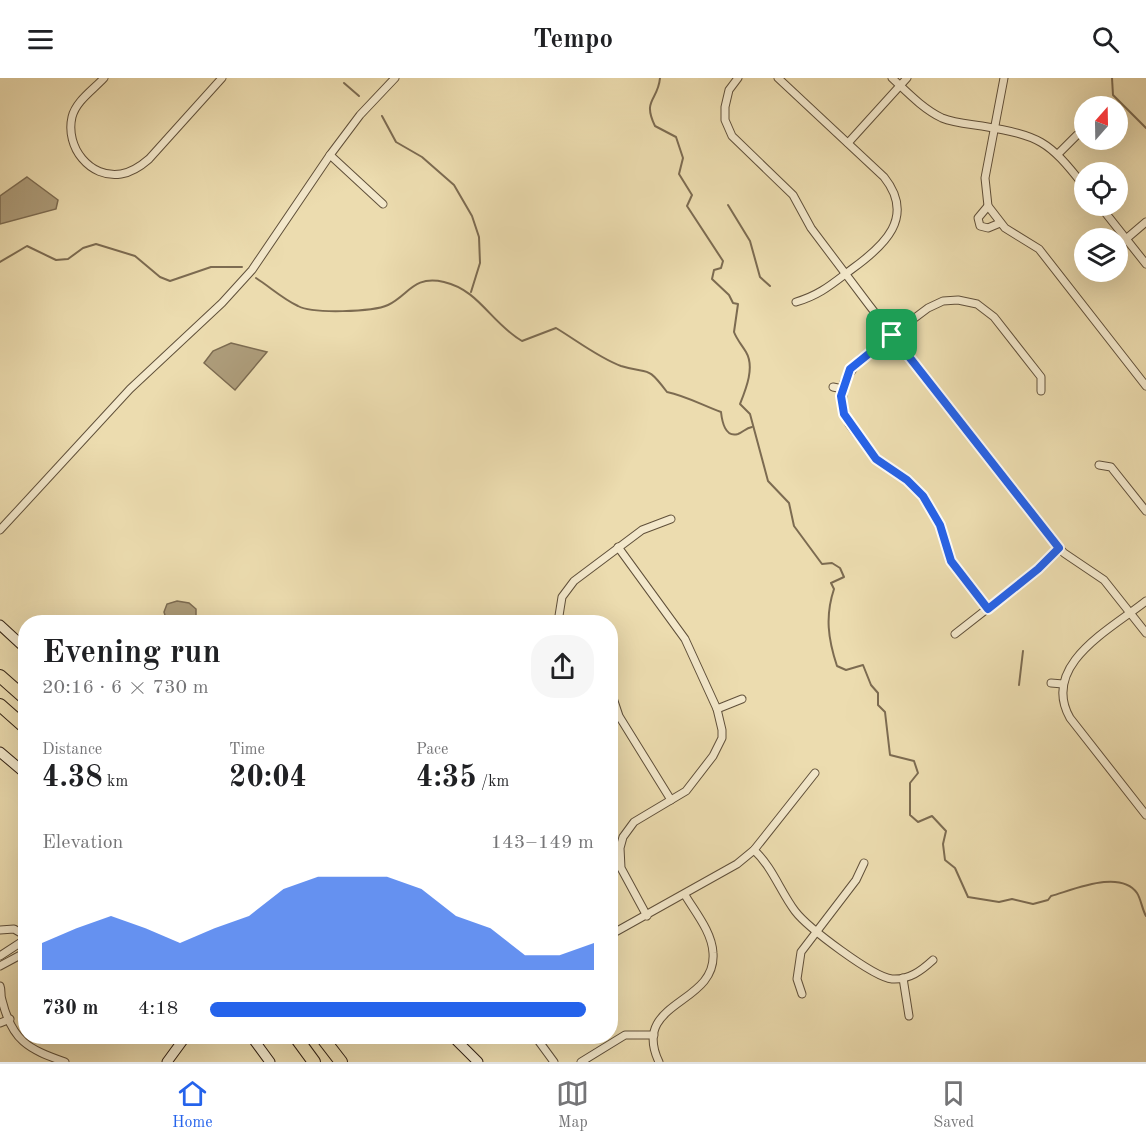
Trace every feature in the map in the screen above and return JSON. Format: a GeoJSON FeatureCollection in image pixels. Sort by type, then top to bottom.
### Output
{"type":"FeatureCollection","features":[{"type":"Feature","properties":{"kind":"highway"},"geometry":{"type":"LineString","coordinates":[[0,676],[18,692]]}},
{"type":"Feature","properties":{"kind":"highway"},"geometry":{"type":"LineString","coordinates":[[0,705],[18,721]]}},
{"type":"Feature","properties":{"kind":"highway"},"geometry":{"type":"LineString","coordinates":[[301,1044],[314,1062]]}},
{"type":"Feature","properties":{"kind":"highway"},"geometry":{"type":"LineString","coordinates":[[327,1044],[341,1062]]}},
{"type":"Feature","properties":{"kind":"street"},"geometry":{"type":"LineString","coordinates":[[104,78],[75,109],[71,134],[75,151],[87,164],[102,172],[120,174],[136,169],[149,159],[222,78]]}},
{"type":"Feature","properties":{"kind":"street"},"geometry":{"type":"LineString","coordinates":[[0,530],[130,389],[252,270],[330,155],[360,115],[395,78]]}},
{"type":"Feature","properties":{"kind":"street"},"geometry":{"type":"LineString","coordinates":[[738,78],[729,90],[725,104],[725,120],[729,131],[791,193],[811,228],[1059,548],[1102,578],[1146,633]]}},
{"type":"Feature","properties":{"kind":"street"},"geometry":{"type":"LineString","coordinates":[[778,78],[888,182],[894,195],[896,213],[886,241],[818,295],[796,302]]}},
{"type":"Feature","properties":{"kind":"street"},"geometry":{"type":"LineString","coordinates":[[892,78],[943,118],[1030,136],[1059,153],[1074,173]]}},
{"type":"Feature","properties":{"kind":"street"},"geometry":{"type":"LineString","coordinates":[[848,143],[907,78]]}},
{"type":"Feature","properties":{"kind":"street"},"geometry":{"type":"LineString","coordinates":[[1004,78],[984,183],[988,206],[1000,223],[1039,249],[1146,386]]}},
{"type":"Feature","properties":{"kind":"street"},"geometry":{"type":"LineString","coordinates":[[1059,153],[1074,138]]}},
{"type":"Feature","properties":{"kind":"street"},"geometry":{"type":"LineString","coordinates":[[330,155],[383,204]]}},
{"type":"Feature","properties":{"kind":"street"},"geometry":{"type":"LineString","coordinates":[[988,206],[978,218],[980,226],[988,228],[1000,223]]}},
{"type":"Feature","properties":{"kind":"street"},"geometry":{"type":"LineString","coordinates":[[1108,216],[1117,228]]}},
{"type":"Feature","properties":{"kind":"street"},"geometry":{"type":"LineString","coordinates":[[1128,237],[1146,222]]}},
{"type":"Feature","properties":{"kind":"street"},"geometry":{"type":"LineString","coordinates":[[1128,242],[1146,264]]}},
{"type":"Feature","properties":{"kind":"street"},"geometry":{"type":"LineString","coordinates":[[988,609],[951,561],[940,525],[923,496],[907,480],[876,459],[849,424],[842,405],[843,389],[853,366],[892,335],[938,303],[958,300],[973,303],[994,316],[1041,377],[1041,391]]}},
{"type":"Feature","properties":{"kind":"street"},"geometry":{"type":"LineString","coordinates":[[833,387],[843,389]]}},
{"type":"Feature","properties":{"kind":"street"},"geometry":{"type":"LineString","coordinates":[[1099,465],[1111,467],[1146,512]]}},
{"type":"Feature","properties":{"kind":"street"},"geometry":{"type":"LineString","coordinates":[[558,615],[559,604],[567,589],[642,530],[671,519]]}},
{"type":"Feature","properties":{"kind":"street"},"geometry":{"type":"LineString","coordinates":[[618,547],[685,639],[717,709],[722,738],[713,756],[686,791],[634,822],[623,837],[620,848],[621,868],[647,916]]}},
{"type":"Feature","properties":{"kind":"street"},"geometry":{"type":"LineString","coordinates":[[955,634],[1038,569],[1059,548]]}},
{"type":"Feature","properties":{"kind":"street"},"geometry":{"type":"LineString","coordinates":[[1146,602],[1076,657],[1066,671],[1063,684],[1064,703],[1070,718],[1146,815]]}},
{"type":"Feature","properties":{"kind":"street"},"geometry":{"type":"LineString","coordinates":[[0,625],[18,642]]}},
{"type":"Feature","properties":{"kind":"street"},"geometry":{"type":"LineString","coordinates":[[1051,683],[1063,684]]}},
{"type":"Feature","properties":{"kind":"street"},"geometry":{"type":"LineString","coordinates":[[717,709],[742,699]]}},
{"type":"Feature","properties":{"kind":"street"},"geometry":{"type":"LineString","coordinates":[[618,713],[671,800]]}},
{"type":"Feature","properties":{"kind":"street"},"geometry":{"type":"LineString","coordinates":[[0,752],[18,767]]}},
{"type":"Feature","properties":{"kind":"street"},"geometry":{"type":"LineString","coordinates":[[618,931],[731,868],[754,850],[815,773]]}},
{"type":"Feature","properties":{"kind":"street"},"geometry":{"type":"LineString","coordinates":[[754,850],[768,865],[794,909],[817,931],[871,972],[893,979],[903,978],[920,971],[933,960]]}},
{"type":"Feature","properties":{"kind":"street"},"geometry":{"type":"LineString","coordinates":[[802,994],[797,967],[801,952],[856,880],[864,863]]}},
{"type":"Feature","properties":{"kind":"street"},"geometry":{"type":"LineString","coordinates":[[659,1062],[654,1046],[654,1035],[665,1012],[699,988],[713,964],[711,942],[685,895]]}},
{"type":"Feature","properties":{"kind":"street"},"geometry":{"type":"LineString","coordinates":[[0,930],[14,929],[18,932]]}},
{"type":"Feature","properties":{"kind":"street"},"geometry":{"type":"LineString","coordinates":[[0,956],[18,944]]}},
{"type":"Feature","properties":{"kind":"street"},"geometry":{"type":"LineString","coordinates":[[0,966],[18,956]]}},
{"type":"Feature","properties":{"kind":"street"},"geometry":{"type":"LineString","coordinates":[[903,978],[909,1016]]}},
{"type":"Feature","properties":{"kind":"street"},"geometry":{"type":"LineString","coordinates":[[0,986],[0,998],[18,1036]]}},
{"type":"Feature","properties":{"kind":"street"},"geometry":{"type":"LineString","coordinates":[[0,1023],[10,1019]]}},
{"type":"Feature","properties":{"kind":"street"},"geometry":{"type":"LineString","coordinates":[[618,1039],[625,1035],[654,1035]]}},
{"type":"Feature","properties":{"kind":"street"},"geometry":{"type":"LineString","coordinates":[[25,1044],[33,1050],[65,1062]]}},
{"type":"Feature","properties":{"kind":"street"},"geometry":{"type":"LineString","coordinates":[[167,1062],[180,1044]]}},
{"type":"Feature","properties":{"kind":"street"},"geometry":{"type":"LineString","coordinates":[[257,1044],[270,1062]]}},
{"type":"Feature","properties":{"kind":"street"},"geometry":{"type":"LineString","coordinates":[[460,1044],[478,1062]]}},
{"type":"Feature","properties":{"kind":"street"},"geometry":{"type":"LineString","coordinates":[[542,1044],[554,1062]]}},
{"type":"Feature","properties":{"kind":"street"},"geometry":{"type":"LineString","coordinates":[[581,1062],[610,1044]]}},
{"type":"Feature","properties":{"kind":"shaded area"},"geometry":{"type":"Polygon","coordinates":[[[27,177],[58,200],[56,209],[0,224],[0,196],[27,177]]]}},
{"type":"Feature","properties":{"kind":"shaded area"},"geometry":{"type":"Polygon","coordinates":[[[231,343],[267,352],[235,390],[204,363],[213,351],[231,343]]]}},
{"type":"Feature","properties":{"kind":"shaded area"},"geometry":{"type":"Polygon","coordinates":[[[177,601],[189,603],[196,609],[196,615],[165,615],[167,604],[177,601]]]}},
{"type":"Feature","properties":{"kind":"waterway"},"geometry":{"type":"LineString","coordinates":[[660,78],[659,86],[650,105],[651,117],[655,126],[676,137],[683,158],[679,174],[692,195],[687,206],[723,261],[721,268],[714,270],[712,279],[729,295],[733,303],[738,304],[734,332],[750,364],[749,378],[740,404],[750,414],[768,481],[789,503],[794,526],[822,564],[832,563],[840,568],[844,577],[831,583],[834,589],[829,609],[829,628],[834,656],[837,666],[846,670],[863,665],[871,685],[878,693],[878,705],[885,712],[890,755],[914,761],[918,773],[910,783],[910,815],[918,822],[932,816],[946,831],[943,844],[945,860],[955,868],[968,897],[999,902],[1012,899],[1033,904],[1083,886],[1119,882],[1129,886],[1137,893],[1146,916]]}},
{"type":"Feature","properties":{"kind":"waterway"},"geometry":{"type":"LineString","coordinates":[[1112,78],[1113,95],[1146,128]]}},
{"type":"Feature","properties":{"kind":"waterway"},"geometry":{"type":"LineString","coordinates":[[344,83],[359,96]]}},
{"type":"Feature","properties":{"kind":"waterway"},"geometry":{"type":"LineString","coordinates":[[382,116],[396,142],[422,157],[454,185],[472,216],[479,237],[480,263],[471,292]]}},
{"type":"Feature","properties":{"kind":"waterway"},"geometry":{"type":"LineString","coordinates":[[728,205],[750,241],[760,277],[770,286]]}},
{"type":"Feature","properties":{"kind":"waterway"},"geometry":{"type":"LineString","coordinates":[[0,262],[27,246],[56,260],[68,259],[83,248],[96,244],[135,256],[160,277],[170,281],[211,267],[242,267]]}},
{"type":"Feature","properties":{"kind":"waterway"},"geometry":{"type":"LineString","coordinates":[[256,278],[298,306],[305,309],[329,311],[357,311],[388,305],[412,287],[425,281],[444,282],[467,292],[511,334],[522,341],[556,328],[613,363],[651,374],[667,392],[721,412],[725,428],[730,434],[738,434],[752,427]]}},
{"type":"Feature","properties":{"kind":"waterway"},"geometry":{"type":"LineString","coordinates":[[1019,685],[1023,651]]}},
{"type":"Feature","properties":{"kind":"route"},"geometry":{"type":"LineString","coordinates":[[892,335],[1059,548],[1048,561],[988,609],[951,561],[945,548],[940,525],[923,496],[907,480],[876,459],[846,420],[841,396],[850,369],[892,335]]}}]}
